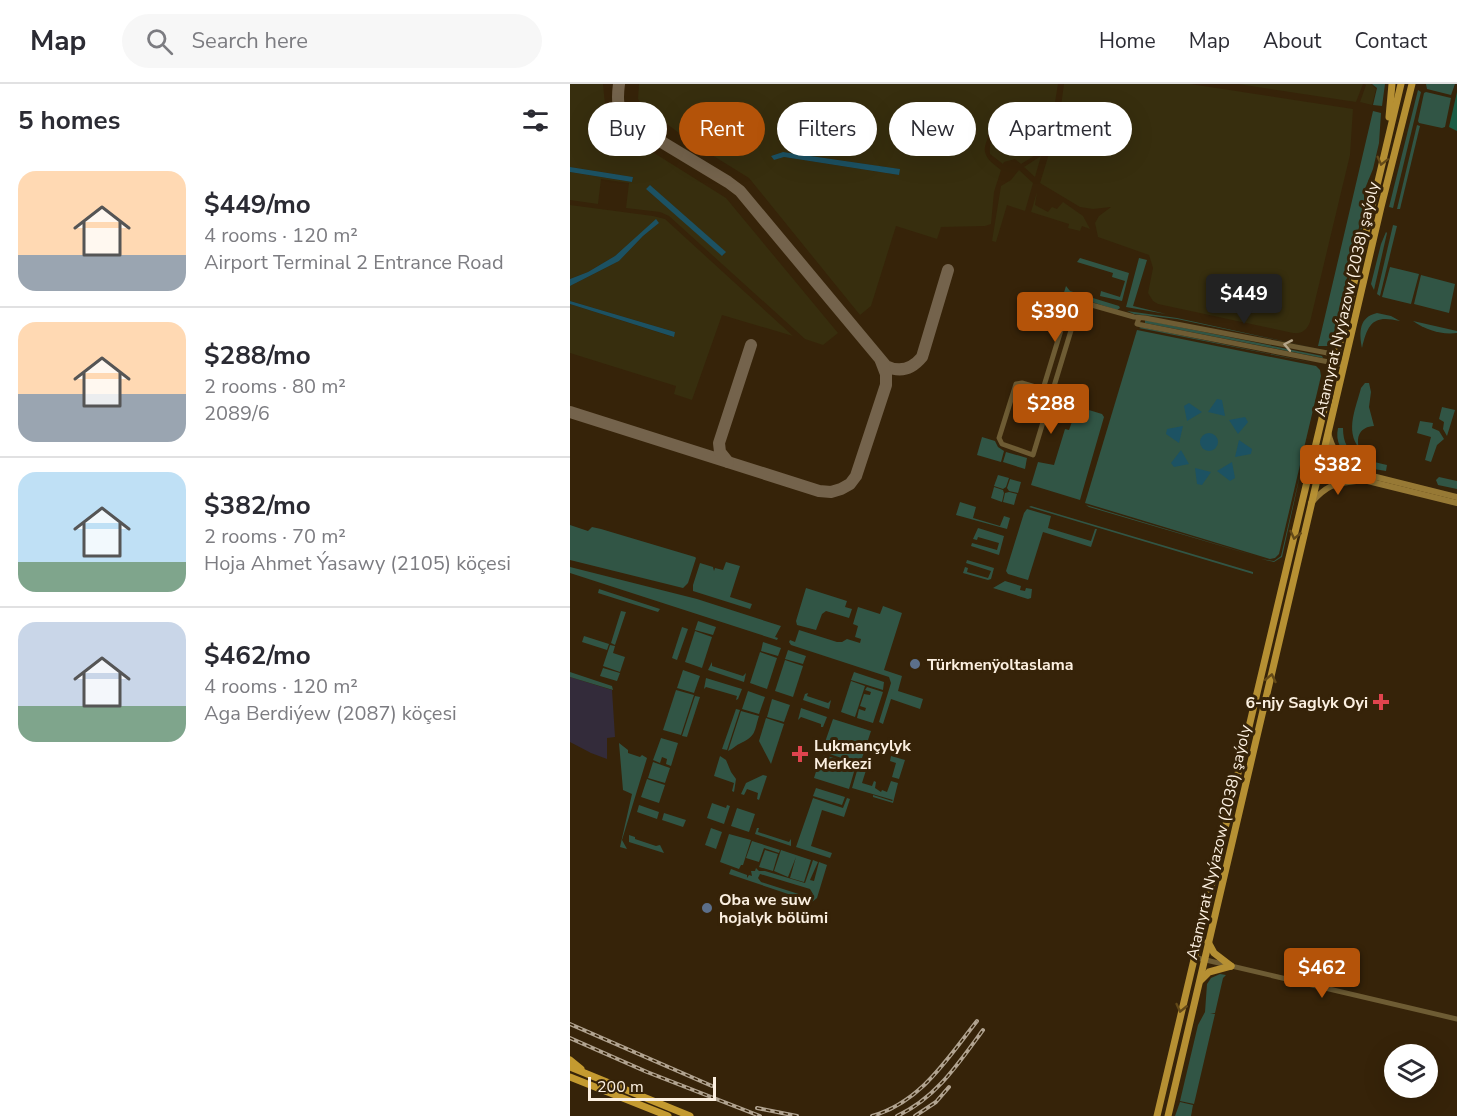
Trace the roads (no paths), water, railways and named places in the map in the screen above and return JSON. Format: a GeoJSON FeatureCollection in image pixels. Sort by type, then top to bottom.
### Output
{"type":"FeatureCollection","features":[{"type":"Feature","properties":{"kind":"highway"},"geometry":{"type":"LineString","coordinates":[[570,1060],[588,1074]]}},
{"type":"Feature","properties":{"kind":"highway"},"geometry":{"type":"LineString","coordinates":[[573,1068],[690,1116]]}},
{"type":"Feature","properties":{"kind":"highway"},"geometry":{"type":"LineString","coordinates":[[571,1079],[668,1116]]}},
{"type":"Feature","properties":{"kind":"main road"},"geometry":{"type":"LineString","coordinates":[[1388,134],[1392,84]]}},
{"type":"Feature","properties":{"kind":"main road","name":"Atamyrat Nyýazow (2038) şaýoly"},"geometry":{"type":"LineString","coordinates":[[1157,1116],[1401,84]]}},
{"type":"Feature","properties":{"kind":"main road","name":"Atamyrat Nyýazow (2038) şaýoly"},"geometry":{"type":"LineString","coordinates":[[1168,1116],[1311,503],[1412,84]]}},
{"type":"Feature","properties":{"kind":"main road"},"geometry":{"type":"LineString","coordinates":[[1328,432],[1331,447],[1337,456],[1355,472]]}},
{"type":"Feature","properties":{"kind":"main road"},"geometry":{"type":"LineString","coordinates":[[1311,464],[1457,496]]}},
{"type":"Feature","properties":{"kind":"main road"},"geometry":{"type":"LineString","coordinates":[[1320,466],[1360,480],[1457,503]]}},
{"type":"Feature","properties":{"kind":"main road"},"geometry":{"type":"LineString","coordinates":[[1311,503],[1327,487],[1360,480]]}},
{"type":"Feature","properties":{"kind":"main road"},"geometry":{"type":"LineString","coordinates":[[1208,942],[1214,953],[1231,966]]}},
{"type":"Feature","properties":{"kind":"main road"},"geometry":{"type":"LineString","coordinates":[[1199,982],[1209,972],[1231,966]]}},
{"type":"Feature","properties":{"kind":"street"},"geometry":{"type":"LineString","coordinates":[[1043,389],[1069,304],[1074,300],[1138,321],[1335,359],[1346,357]]}},
{"type":"Feature","properties":{"kind":"street"},"geometry":{"type":"LineString","coordinates":[[1052,394],[1043,389],[1017,384],[999,438],[1005,447],[1033,455],[1052,394],[1080,301]]}},
{"type":"Feature","properties":{"kind":"street"},"geometry":{"type":"LineString","coordinates":[[1335,359],[1344,365]]}},
{"type":"Feature","properties":{"kind":"street"},"geometry":{"type":"LineString","coordinates":[[1193,957],[1457,1019]]}},
{"type":"Feature","properties":{"kind":"water"},"geometry":{"type":"Polygon","coordinates":[[[777,154],[777,156],[811,156],[900,169],[899,175],[784,157],[774,160],[771,156],[777,154]]]}},
{"type":"Feature","properties":{"kind":"water"},"geometry":{"type":"Polygon","coordinates":[[[570,167],[633,177],[632,182],[570,172],[570,167]]]}},
{"type":"Feature","properties":{"kind":"water"},"geometry":{"type":"Polygon","coordinates":[[[650,185],[726,252],[722,256],[646,189],[650,185]]]}},
{"type":"Feature","properties":{"kind":"water"},"geometry":{"type":"Polygon","coordinates":[[[656,219],[659,223],[619,261],[570,286],[570,279],[588,272],[615,256],[656,219]]]}},
{"type":"Feature","properties":{"kind":"water"},"geometry":{"type":"Polygon","coordinates":[[[570,301],[675,332],[674,337],[570,304],[570,301]]]}},
{"type":"Feature","properties":{"kind":"water"},"geometry":{"type":"Polygon","coordinates":[[[1217,399],[1222,400],[1225,416],[1208,412],[1217,399]]]}},
{"type":"Feature","properties":{"kind":"water"},"geometry":{"type":"Polygon","coordinates":[[[1189,403],[1202,412],[1187,421],[1184,406],[1189,403]]]}},
{"type":"Feature","properties":{"kind":"water"},"geometry":{"type":"Polygon","coordinates":[[[1245,417],[1248,422],[1238,434],[1229,420],[1245,417]]]}},
{"type":"Feature","properties":{"kind":"water"},"geometry":{"type":"Polygon","coordinates":[[[1183,426],[1179,443],[1166,434],[1167,429],[1183,426]]]}},
{"type":"Feature","properties":{"kind":"water"},"geometry":{"type":"Polygon","coordinates":[[[1209,433],[1217,438],[1218,442],[1213,450],[1209,451],[1201,446],[1200,442],[1205,434],[1209,433]]]}},
{"type":"Feature","properties":{"kind":"water"},"geometry":{"type":"Polygon","coordinates":[[[1239,440],[1252,449],[1251,454],[1235,457],[1239,440]]]}},
{"type":"Feature","properties":{"kind":"water"},"geometry":{"type":"Polygon","coordinates":[[[1181,450],[1189,464],[1174,467],[1171,463],[1181,450]]]}},
{"type":"Feature","properties":{"kind":"water"},"geometry":{"type":"Polygon","coordinates":[[[1232,462],[1235,478],[1230,481],[1217,471],[1232,462]]]}},
{"type":"Feature","properties":{"kind":"water"},"geometry":{"type":"Polygon","coordinates":[[[1195,468],[1211,472],[1202,485],[1197,484],[1195,468]]]}},
{"type":"Feature","properties":{"kind":"railway"},"geometry":{"type":"LineString","coordinates":[[872,1116],[905,1101],[919,1090],[944,1064],[977,1021]]}},
{"type":"Feature","properties":{"kind":"railway"},"geometry":{"type":"LineString","coordinates":[[570,1024],[712,1086]]}},
{"type":"Feature","properties":{"kind":"railway"},"geometry":{"type":"LineString","coordinates":[[897,1116],[911,1109],[935,1090],[983,1030]]}},
{"type":"Feature","properties":{"kind":"railway"},"geometry":{"type":"LineString","coordinates":[[570,1038],[647,1072],[760,1116]]}},
{"type":"Feature","properties":{"kind":"railway"},"geometry":{"type":"LineString","coordinates":[[915,1116],[936,1102],[949,1087]]}},
{"type":"Feature","properties":{"kind":"railway"},"geometry":{"type":"LineString","coordinates":[[757,1108],[797,1116]]}},
{"type":"Feature","properties":{"kind":"place","name":"Türkmenÿoltaslama"},"geometry":{"type":"Point","coordinates":[915,664]}},
{"type":"Feature","properties":{"kind":"place","name":"6-njy Saglyk Oyi"},"geometry":{"type":"Point","coordinates":[1381,702]}},
{"type":"Feature","properties":{"kind":"place","name":"Lukmançylyk Merkezi"},"geometry":{"type":"Point","coordinates":[800,754]}},
{"type":"Feature","properties":{"kind":"place","name":"Oba we suw hojalyk bölümi"},"geometry":{"type":"Point","coordinates":[707,908]}}]}
